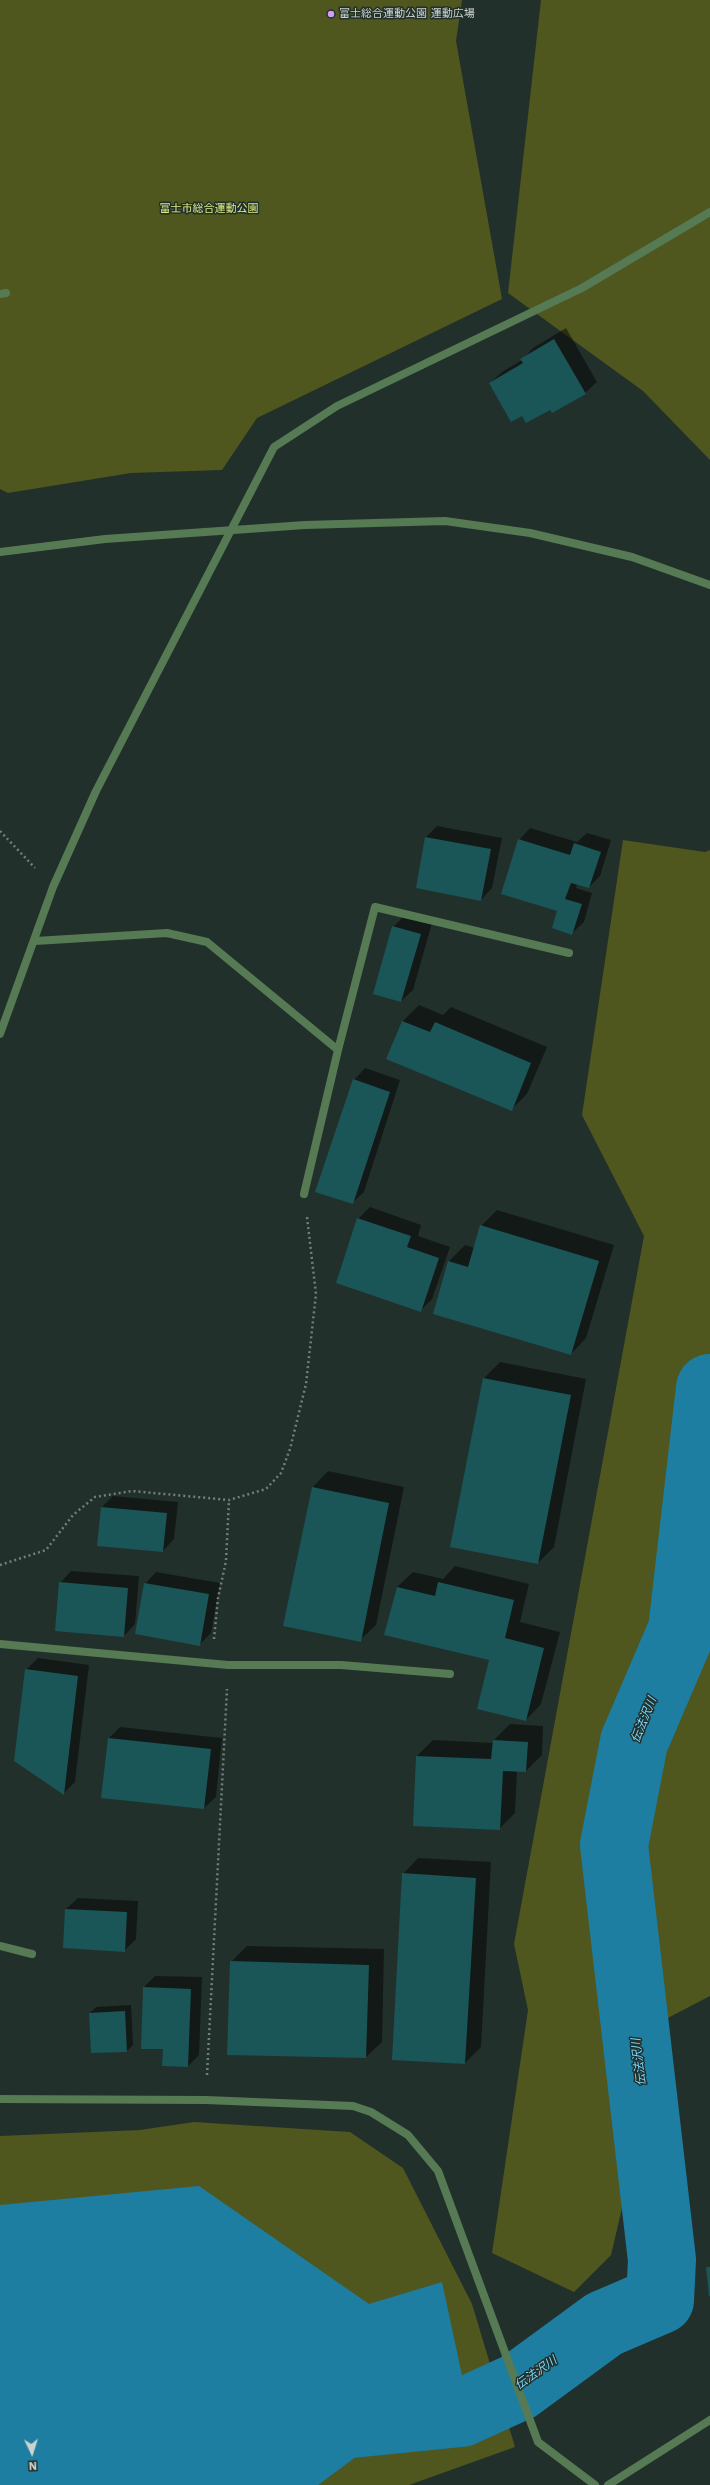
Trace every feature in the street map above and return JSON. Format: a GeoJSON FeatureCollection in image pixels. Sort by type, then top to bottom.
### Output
{"type":"FeatureCollection","features":[{"type":"Feature","properties":{"kind":"street"},"geometry":{"type":"LineString","coordinates":[[0,1034],[53,887],[96,791],[274,447],[337,406],[582,288],[710,212]]}},
{"type":"Feature","properties":{"kind":"street"},"geometry":{"type":"LineString","coordinates":[[0,552],[105,539],[230,532],[305,525],[445,521],[530,533],[632,557],[710,585]]}},
{"type":"Feature","properties":{"kind":"street"},"geometry":{"type":"LineString","coordinates":[[304,1194],[338,1050],[375,907],[569,953]]}},
{"type":"Feature","properties":{"kind":"street"},"geometry":{"type":"LineString","coordinates":[[34,941],[167,933],[207,942],[338,1050]]}},
{"type":"Feature","properties":{"kind":"street"},"geometry":{"type":"LineString","coordinates":[[0,1644],[228,1665],[341,1666],[450,1674]]}},
{"type":"Feature","properties":{"kind":"street"},"geometry":{"type":"LineString","coordinates":[[0,1946],[32,1954]]}},
{"type":"Feature","properties":{"kind":"street"},"geometry":{"type":"LineString","coordinates":[[0,2100],[206,2100],[354,2106],[371,2112],[408,2135],[438,2171],[538,2442],[595,2485]]}},
{"type":"Feature","properties":{"kind":"street"},"geometry":{"type":"LineString","coordinates":[[608,2485],[710,2420]]}},
{"type":"Feature","properties":{"kind":"path"},"geometry":{"type":"LineString","coordinates":[[0,831],[53,887]]}},
{"type":"Feature","properties":{"kind":"path"},"geometry":{"type":"LineString","coordinates":[[0,1565],[46,1550],[73,1516],[95,1497],[132,1491],[229,1500],[266,1489],[281,1473],[290,1449],[306,1384],[316,1294],[304,1194]]}},
{"type":"Feature","properties":{"kind":"path"},"geometry":{"type":"LineString","coordinates":[[212,1663],[218,1598],[226,1561],[229,1500]]}},
{"type":"Feature","properties":{"kind":"path"},"geometry":{"type":"LineString","coordinates":[[206,2100],[228,1665]]}},
{"type":"Feature","properties":{"kind":"green space","name":"富士市総合運動公園"},"geometry":{"type":"Polygon","coordinates":[[[0,0],[462,0],[456,41],[502,299],[257,418],[222,470],[131,473],[8,493],[0,489],[0,0]]]}},
{"type":"Feature","properties":{"kind":"green space"},"geometry":{"type":"Polygon","coordinates":[[[541,0],[710,0],[710,460],[643,391],[508,293],[541,0]]]}},
{"type":"Feature","properties":{"kind":"green space"},"geometry":{"type":"Polygon","coordinates":[[[623,840],[705,852],[710,850],[710,1996],[637,2034],[646,2106],[611,2255],[574,2292],[492,2253],[528,2010],[514,1944],[644,1236],[582,1115],[623,840]]]}},
{"type":"Feature","properties":{"kind":"green space"},"geometry":{"type":"Polygon","coordinates":[[[194,2122],[350,2132],[403,2168],[472,2304],[515,2447],[409,2485],[0,2485],[0,2136],[140,2130],[194,2122]]]}},
{"type":"Feature","properties":{"kind":"water"},"geometry":{"type":"Polygon","coordinates":[[[199,2186],[369,2304],[442,2282],[475,2436],[365,2443],[318,2485],[0,2485],[0,2205],[199,2186]]]}},
{"type":"Feature","properties":{"kind":"building"},"geometry":{"type":"Polygon","coordinates":[[[554,339],[586,394],[552,413],[550,410],[526,423],[522,416],[511,422],[489,383],[523,363],[520,359],[554,339]]]}},
{"type":"Feature","properties":{"kind":"building"},"geometry":{"type":"Polygon","coordinates":[[[425,837],[491,849],[481,901],[416,888],[425,837]]]}},
{"type":"Feature","properties":{"kind":"building"},"geometry":{"type":"Polygon","coordinates":[[[518,839],[570,855],[574,843],[601,852],[589,888],[571,883],[565,899],[582,904],[572,935],[552,928],[557,911],[501,894],[518,839]]]}},
{"type":"Feature","properties":{"kind":"building"},"geometry":{"type":"Polygon","coordinates":[[[392,926],[421,934],[401,1002],[373,994],[392,926]]]}},
{"type":"Feature","properties":{"kind":"building"},"geometry":{"type":"Polygon","coordinates":[[[402,1021],[430,1032],[435,1022],[531,1063],[512,1111],[386,1059],[402,1021]]]}},
{"type":"Feature","properties":{"kind":"building"},"geometry":{"type":"Polygon","coordinates":[[[353,1079],[390,1092],[353,1204],[315,1192],[353,1079]]]}},
{"type":"Feature","properties":{"kind":"building"},"geometry":{"type":"Polygon","coordinates":[[[357,1218],[411,1236],[407,1247],[439,1258],[421,1312],[336,1283],[357,1218]]]}},
{"type":"Feature","properties":{"kind":"building"},"geometry":{"type":"Polygon","coordinates":[[[480,1225],[599,1261],[571,1355],[433,1314],[448,1261],[468,1267],[480,1225]]]}},
{"type":"Feature","properties":{"kind":"building"},"geometry":{"type":"Polygon","coordinates":[[[483,1378],[571,1395],[538,1564],[450,1547],[483,1378]]]}},
{"type":"Feature","properties":{"kind":"building"},"geometry":{"type":"Polygon","coordinates":[[[312,1487],[389,1503],[361,1642],[283,1626],[312,1487]]]}},
{"type":"Feature","properties":{"kind":"building"},"geometry":{"type":"Polygon","coordinates":[[[101,1507],[167,1513],[163,1552],[97,1546],[101,1507]]]}},
{"type":"Feature","properties":{"kind":"building"},"geometry":{"type":"Polygon","coordinates":[[[59,1582],[128,1588],[124,1637],[55,1631],[59,1582]]]}},
{"type":"Feature","properties":{"kind":"building"},"geometry":{"type":"Polygon","coordinates":[[[438,1582],[514,1600],[505,1638],[544,1648],[526,1721],[477,1709],[489,1660],[384,1635],[397,1587],[435,1596],[438,1582]]]}},
{"type":"Feature","properties":{"kind":"building"},"geometry":{"type":"Polygon","coordinates":[[[144,1583],[209,1594],[200,1646],[135,1634],[144,1583]]]}},
{"type":"Feature","properties":{"kind":"building"},"geometry":{"type":"Polygon","coordinates":[[[25,1669],[78,1676],[64,1795],[14,1761],[25,1669]]]}},
{"type":"Feature","properties":{"kind":"building"},"geometry":{"type":"Polygon","coordinates":[[[108,1738],[211,1749],[204,1809],[101,1798],[108,1738]]]}},
{"type":"Feature","properties":{"kind":"building"},"geometry":{"type":"Polygon","coordinates":[[[493,1740],[528,1742],[526,1772],[503,1771],[500,1830],[413,1826],[416,1756],[491,1759],[493,1740]]]}},
{"type":"Feature","properties":{"kind":"building"},"geometry":{"type":"Polygon","coordinates":[[[402,1873],[476,1878],[465,2064],[392,2060],[402,1873]]]}},
{"type":"Feature","properties":{"kind":"building"},"geometry":{"type":"Polygon","coordinates":[[[65,1909],[127,1912],[125,1952],[63,1948],[65,1909]]]}},
{"type":"Feature","properties":{"kind":"building"},"geometry":{"type":"Polygon","coordinates":[[[230,1961],[369,1965],[366,2058],[227,2055],[230,1961]]]}},
{"type":"Feature","properties":{"kind":"building"},"geometry":{"type":"Polygon","coordinates":[[[143,1987],[191,1989],[188,2067],[162,2066],[163,2049],[141,2049],[143,1987]]]}},
{"type":"Feature","properties":{"kind":"building"},"geometry":{"type":"Polygon","coordinates":[[[125,2011],[127,2052],[91,2053],[89,2013],[125,2011]]]}},
{"type":"Feature","properties":{"kind":"building"},"geometry":{"type":"Polygon","coordinates":[[[706,2267],[710,2267],[710,2296],[709,2296],[706,2267]]]}},
{"type":"Feature","properties":{"kind":"waterway","name":"伝法沢川"},"geometry":{"type":"LineString","coordinates":[[261,2485],[342,2425],[461,2413],[518,2387],[604,2324],[660,2300],[662,2260],[614,1845],[634,1742],[682,1630],[710,1388]]}},
{"type":"Feature","properties":{"kind":"place","name":"富士総合運動公園 運動広場"},"geometry":{"type":"Point","coordinates":[331,14]}}]}
